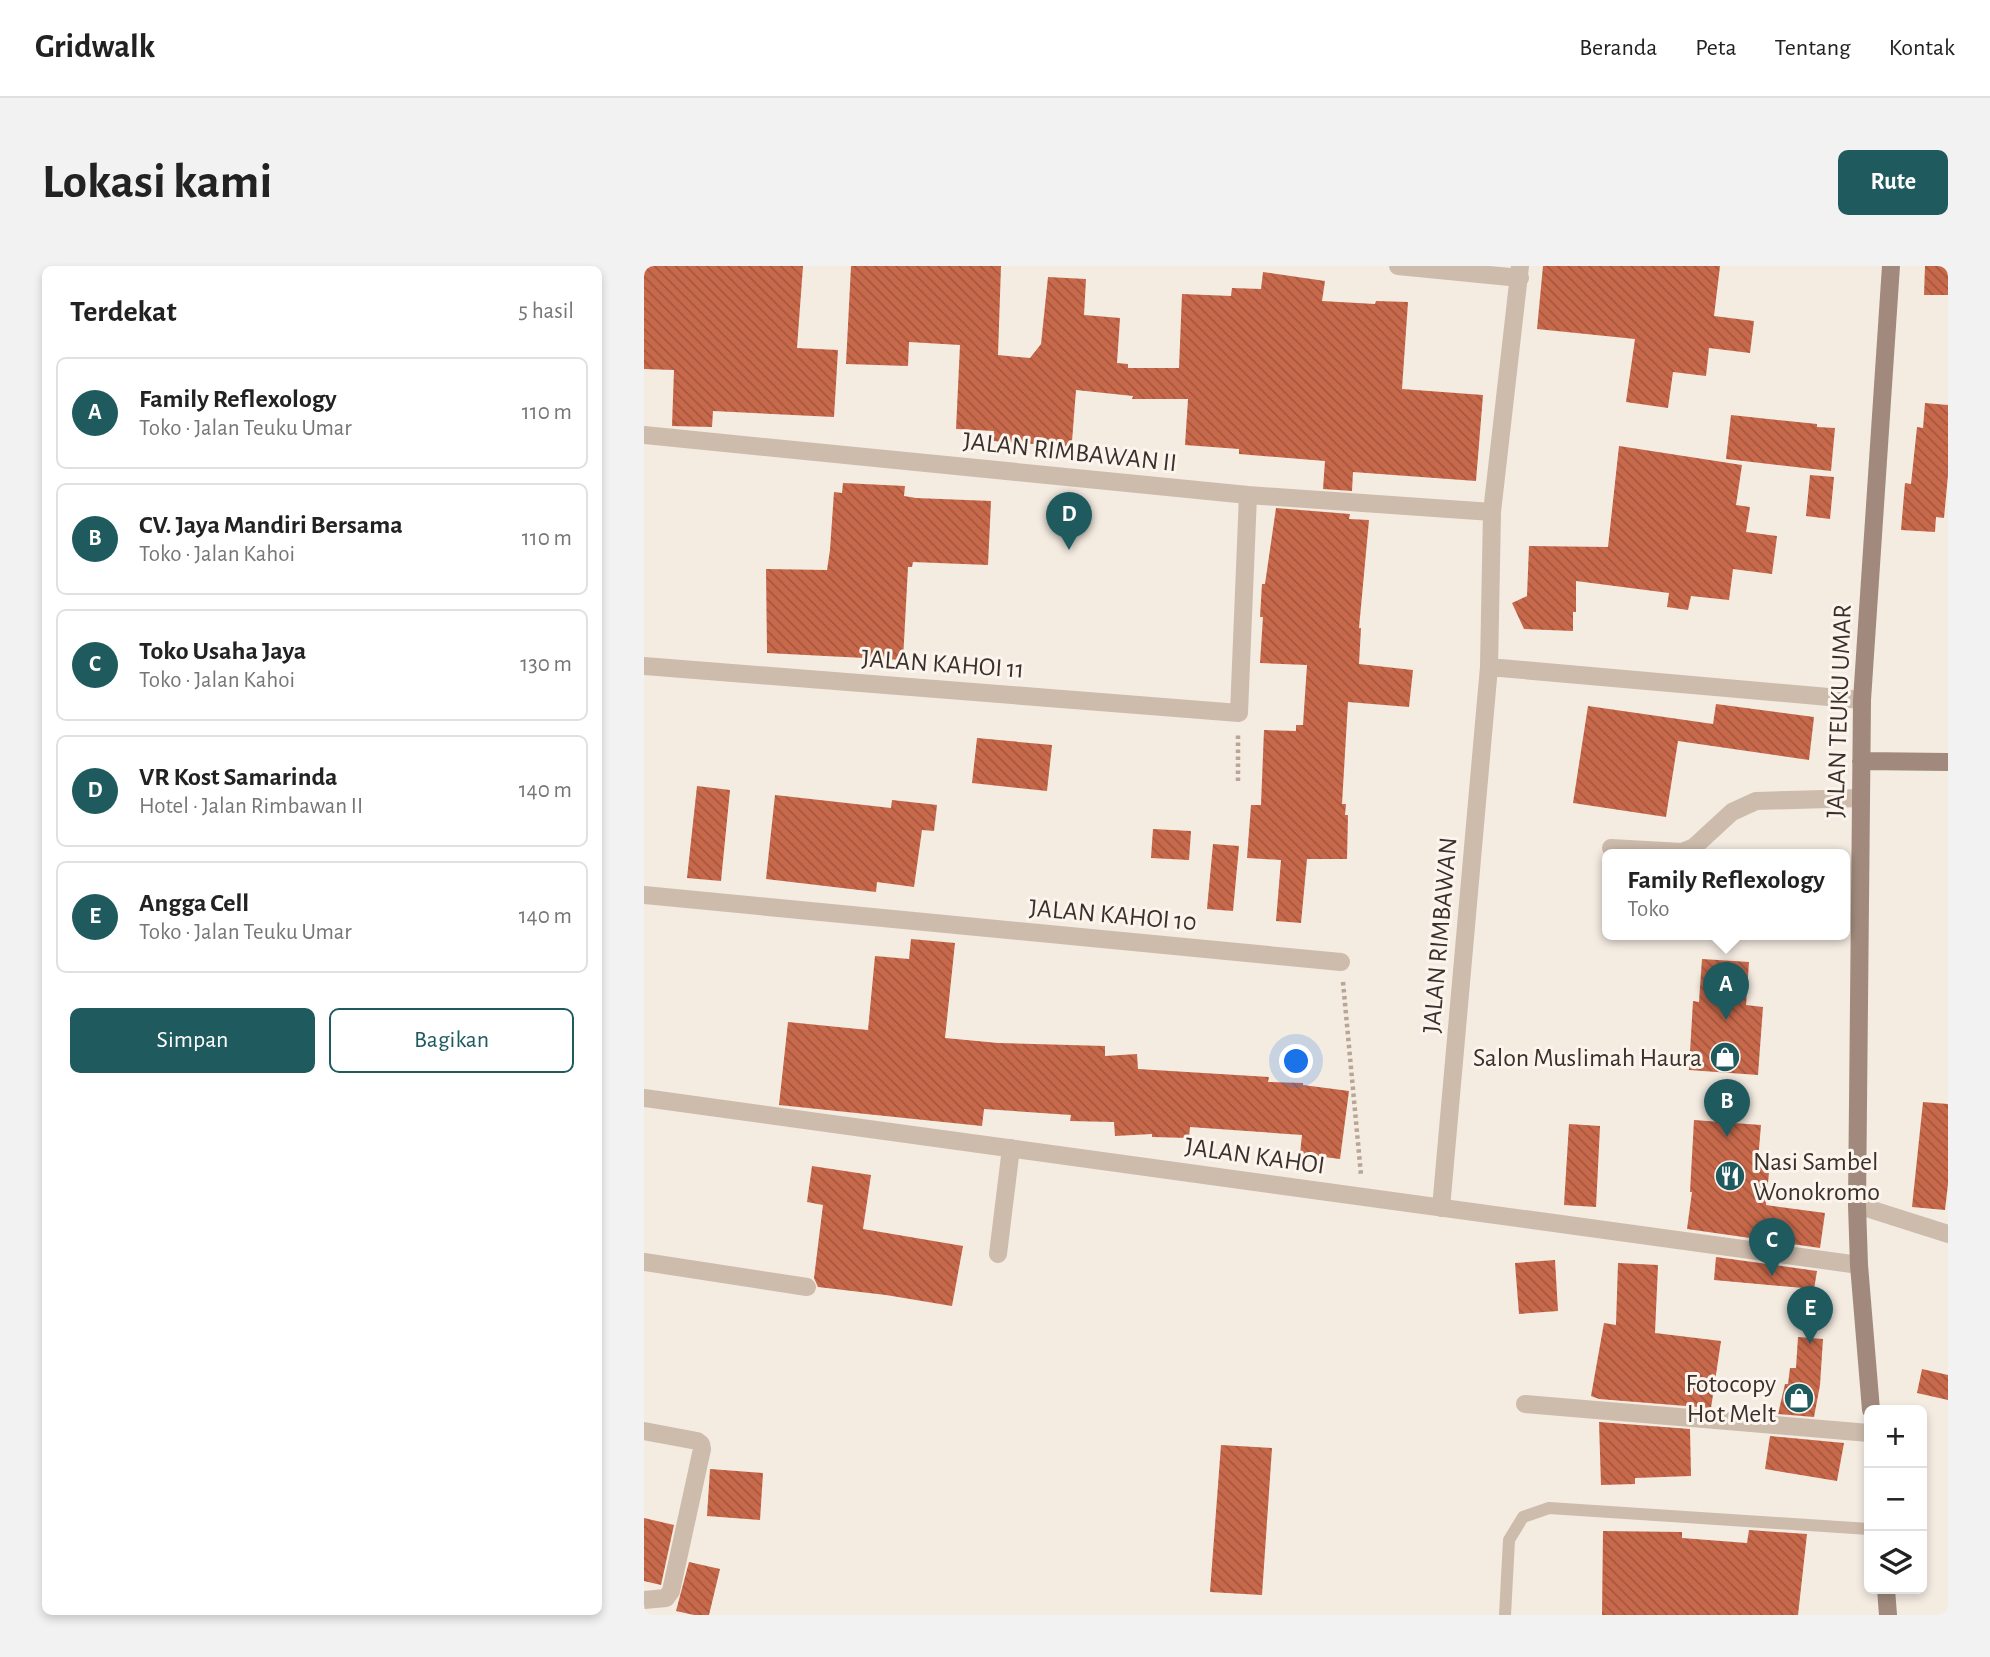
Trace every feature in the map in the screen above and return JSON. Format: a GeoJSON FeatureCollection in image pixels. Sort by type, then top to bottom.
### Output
{"type":"FeatureCollection","features":[{"type":"Feature","properties":{"kind":"main road","name":"JALAN TEUKU UMAR"},"geometry":{"type":"LineString","coordinates":[[1871,1405],[1857,1205],[1861,700],[1891,266]]}},
{"type":"Feature","properties":{"kind":"main road"},"geometry":{"type":"LineString","coordinates":[[1861,761],[1948,762]]}},
{"type":"Feature","properties":{"kind":"main road"},"geometry":{"type":"LineString","coordinates":[[1886,1594],[1888,1615]]}},
{"type":"Feature","properties":{"kind":"street"},"geometry":{"type":"LineString","coordinates":[[1398,266],[1520,272]]}},
{"type":"Feature","properties":{"kind":"street","name":"JALAN RIMBAWAN"},"geometry":{"type":"LineString","coordinates":[[1441,1208],[1489,667],[1492,512],[1520,272]]}},
{"type":"Feature","properties":{"kind":"street","name":"JALAN RIMBAWAN II"},"geometry":{"type":"LineString","coordinates":[[644,435],[1248,495],[1492,512]]}},
{"type":"Feature","properties":{"kind":"street"},"geometry":{"type":"LineString","coordinates":[[1239,713],[1248,495]]}},
{"type":"Feature","properties":{"kind":"street","name":"JALAN KAHOI 11"},"geometry":{"type":"LineString","coordinates":[[644,666],[1239,713]]}},
{"type":"Feature","properties":{"kind":"street"},"geometry":{"type":"LineString","coordinates":[[1489,667],[1861,700]]}},
{"type":"Feature","properties":{"kind":"street"},"geometry":{"type":"LineString","coordinates":[[1689,849],[1732,812],[1756,801],[1861,798]]}},
{"type":"Feature","properties":{"kind":"street"},"geometry":{"type":"LineString","coordinates":[[1611,848],[1629,849]]}},
{"type":"Feature","properties":{"kind":"street","name":"JALAN KAHOI 10"},"geometry":{"type":"LineString","coordinates":[[644,895],[1342,962]]}},
{"type":"Feature","properties":{"kind":"street","name":"JALAN KAHOI"},"geometry":{"type":"LineString","coordinates":[[644,1098],[1859,1265]]}},
{"type":"Feature","properties":{"kind":"street"},"geometry":{"type":"LineString","coordinates":[[998,1254],[1011,1148]]}},
{"type":"Feature","properties":{"kind":"street"},"geometry":{"type":"LineString","coordinates":[[1857,1205],[1948,1234]]}},
{"type":"Feature","properties":{"kind":"street"},"geometry":{"type":"LineString","coordinates":[[644,1262],[807,1287]]}},
{"type":"Feature","properties":{"kind":"street"},"geometry":{"type":"LineString","coordinates":[[1525,1404],[1864,1433]]}},
{"type":"Feature","properties":{"kind":"street"},"geometry":{"type":"LineString","coordinates":[[644,1431],[697,1441],[702,1449],[671,1591],[666,1598],[644,1600]]}},
{"type":"Feature","properties":{"kind":"lane"},"geometry":{"type":"LineString","coordinates":[[1505,1615],[1509,1540],[1523,1517],[1549,1508],[1864,1529]]}},
{"type":"Feature","properties":{"kind":"path"},"geometry":{"type":"LineString","coordinates":[[1238,781],[1239,713]]}},
{"type":"Feature","properties":{"kind":"path"},"geometry":{"type":"LineString","coordinates":[[1342,962],[1363,1197]]}},
{"type":"Feature","properties":{"kind":"building"},"geometry":{"type":"Polygon","coordinates":[[[644,266],[803,266],[797,348],[838,350],[834,417],[713,411],[712,427],[672,426],[674,370],[644,369],[644,266]]]}},
{"type":"Feature","properties":{"kind":"building"},"geometry":{"type":"Polygon","coordinates":[[[851,266],[1001,266],[998,355],[1030,358],[1041,344],[1048,277],[1086,279],[1084,315],[1120,318],[1117,363],[1128,364],[1128,368],[1179,368],[1182,294],[1231,296],[1232,288],[1261,289],[1263,272],[1325,281],[1322,301],[1375,304],[1376,301],[1408,302],[1402,389],[1483,395],[1476,481],[1353,472],[1352,491],[1323,489],[1325,461],[1239,454],[1239,449],[1185,445],[1188,399],[1132,399],[1133,396],[1076,390],[1071,454],[1033,452],[1034,444],[993,441],[994,431],[956,429],[960,345],[909,342],[908,366],[846,364],[851,266]]]}},
{"type":"Feature","properties":{"kind":"building"},"geometry":{"type":"Polygon","coordinates":[[[1543,266],[1720,266],[1714,316],[1754,321],[1750,353],[1709,348],[1706,376],[1673,372],[1668,408],[1626,402],[1635,339],[1537,329],[1543,266]]]}},
{"type":"Feature","properties":{"kind":"building"},"geometry":{"type":"Polygon","coordinates":[[[1925,266],[1948,266],[1948,295],[1924,295],[1925,266]]]}},
{"type":"Feature","properties":{"kind":"building"},"geometry":{"type":"Polygon","coordinates":[[[1925,403],[1948,405],[1948,475],[1944,518],[1936,517],[1935,532],[1901,530],[1905,483],[1911,484],[1917,427],[1923,428],[1925,403]]]}},
{"type":"Feature","properties":{"kind":"building"},"geometry":{"type":"Polygon","coordinates":[[[1731,415],[1835,428],[1831,471],[1726,459],[1731,415]]]}},
{"type":"Feature","properties":{"kind":"building"},"geometry":{"type":"Polygon","coordinates":[[[1619,446],[1742,465],[1736,505],[1750,507],[1746,532],[1777,536],[1772,574],[1733,569],[1729,600],[1691,596],[1688,610],[1667,607],[1669,593],[1576,581],[1573,631],[1524,629],[1512,603],[1527,596],[1529,546],[1608,547],[1619,446]]]}},
{"type":"Feature","properties":{"kind":"building"},"geometry":{"type":"Polygon","coordinates":[[[1810,475],[1834,477],[1830,519],[1806,516],[1810,475]]]}},
{"type":"Feature","properties":{"kind":"building"},"geometry":{"type":"Polygon","coordinates":[[[843,483],[905,486],[904,496],[916,498],[991,501],[988,565],[913,562],[912,567],[908,567],[903,660],[767,653],[766,569],[827,570],[834,492],[842,493],[843,483]]]}},
{"type":"Feature","properties":{"kind":"building"},"geometry":{"type":"Polygon","coordinates":[[[1276,508],[1350,514],[1349,519],[1369,520],[1359,628],[1359,664],[1413,670],[1409,707],[1348,702],[1342,804],[1346,804],[1345,815],[1348,815],[1347,859],[1307,859],[1301,923],[1276,921],[1281,860],[1247,858],[1251,805],[1261,805],[1264,730],[1296,731],[1296,725],[1303,725],[1307,665],[1260,663],[1262,584],[1265,584],[1276,508]]]}},
{"type":"Feature","properties":{"kind":"building"},"geometry":{"type":"Polygon","coordinates":[[[1716,704],[1814,717],[1809,760],[1678,741],[1666,817],[1573,803],[1588,706],[1713,724],[1716,704]]]}},
{"type":"Feature","properties":{"kind":"building"},"geometry":{"type":"Polygon","coordinates":[[[977,738],[1052,745],[1047,791],[972,783],[977,738]]]}},
{"type":"Feature","properties":{"kind":"building"},"geometry":{"type":"Polygon","coordinates":[[[697,786],[730,790],[721,881],[687,878],[697,786]]]}},
{"type":"Feature","properties":{"kind":"building"},"geometry":{"type":"Polygon","coordinates":[[[775,795],[891,808],[892,800],[937,805],[934,831],[922,830],[914,887],[877,882],[876,892],[766,879],[775,795]]]}},
{"type":"Feature","properties":{"kind":"building"},"geometry":{"type":"Polygon","coordinates":[[[1153,829],[1191,831],[1189,860],[1151,858],[1153,829]]]}},
{"type":"Feature","properties":{"kind":"building"},"geometry":{"type":"Polygon","coordinates":[[[1213,844],[1239,846],[1233,911],[1207,909],[1213,844]]]}},
{"type":"Feature","properties":{"kind":"building"},"geometry":{"type":"Polygon","coordinates":[[[911,939],[955,943],[945,1038],[998,1043],[1105,1046],[1105,1056],[1137,1054],[1138,1069],[1269,1077],[1268,1082],[1303,1083],[1349,1091],[1340,1159],[1300,1154],[1302,1135],[1190,1127],[1189,1138],[1152,1137],[1152,1134],[1115,1136],[1114,1122],[1070,1121],[1071,1115],[984,1109],[982,1126],[779,1105],[788,1022],[868,1030],[875,956],[909,959],[911,939]]]}},
{"type":"Feature","properties":{"kind":"building"},"geometry":{"type":"Polygon","coordinates":[[[1702,959],[1749,962],[1746,1005],[1763,1007],[1758,1075],[1689,1070],[1693,1001],[1699,1002],[1702,959]]]}},
{"type":"Feature","properties":{"kind":"building"},"geometry":{"type":"Polygon","coordinates":[[[1923,1102],[1948,1104],[1948,1184],[1945,1210],[1912,1207],[1923,1102]]]}},
{"type":"Feature","properties":{"kind":"building"},"geometry":{"type":"Polygon","coordinates":[[[1694,1120],[1761,1125],[1758,1160],[1770,1161],[1766,1205],[1825,1213],[1820,1248],[1687,1229],[1692,1192],[1694,1120]]]}},
{"type":"Feature","properties":{"kind":"building"},"geometry":{"type":"Polygon","coordinates":[[[1569,1124],[1600,1126],[1596,1207],[1564,1205],[1569,1124]]]}},
{"type":"Feature","properties":{"kind":"building"},"geometry":{"type":"Polygon","coordinates":[[[812,1166],[871,1175],[863,1229],[963,1246],[952,1306],[818,1287],[814,1278],[823,1205],[807,1202],[812,1166]]]}},
{"type":"Feature","properties":{"kind":"building"},"geometry":{"type":"Polygon","coordinates":[[[1716,1257],[1817,1271],[1814,1289],[1714,1280],[1716,1257]]]}},
{"type":"Feature","properties":{"kind":"building"},"geometry":{"type":"Polygon","coordinates":[[[1555,1260],[1558,1311],[1519,1314],[1515,1263],[1555,1260]]]}},
{"type":"Feature","properties":{"kind":"building"},"geometry":{"type":"Polygon","coordinates":[[[1618,1263],[1658,1265],[1655,1333],[1721,1341],[1711,1408],[1599,1399],[1591,1396],[1604,1323],[1616,1325],[1618,1263]]]}},
{"type":"Feature","properties":{"kind":"building"},"geometry":{"type":"Polygon","coordinates":[[[1798,1337],[1823,1339],[1820,1385],[1814,1417],[1778,1414],[1785,1384],[1788,1384],[1790,1368],[1796,1368],[1798,1337]]]}},
{"type":"Feature","properties":{"kind":"building"},"geometry":{"type":"Polygon","coordinates":[[[1922,1369],[1948,1375],[1948,1400],[1917,1393],[1922,1369]]]}},
{"type":"Feature","properties":{"kind":"building"},"geometry":{"type":"Polygon","coordinates":[[[1599,1422],[1690,1429],[1691,1476],[1635,1478],[1635,1484],[1601,1485],[1599,1422]]]}},
{"type":"Feature","properties":{"kind":"building"},"geometry":{"type":"Polygon","coordinates":[[[1770,1436],[1844,1443],[1837,1481],[1765,1469],[1770,1436]]]}},
{"type":"Feature","properties":{"kind":"building"},"geometry":{"type":"Polygon","coordinates":[[[1221,1445],[1272,1448],[1262,1595],[1210,1592],[1221,1445]]]}},
{"type":"Feature","properties":{"kind":"building"},"geometry":{"type":"Polygon","coordinates":[[[710,1469],[763,1473],[760,1520],[707,1516],[710,1469]]]}},
{"type":"Feature","properties":{"kind":"building"},"geometry":{"type":"Polygon","coordinates":[[[644,1518],[674,1525],[661,1585],[644,1581],[644,1518]]]}},
{"type":"Feature","properties":{"kind":"building"},"geometry":{"type":"Polygon","coordinates":[[[1749,1530],[1807,1534],[1798,1615],[1602,1615],[1603,1531],[1682,1532],[1682,1538],[1747,1543],[1749,1530]]]}},
{"type":"Feature","properties":{"kind":"building"},"geometry":{"type":"Polygon","coordinates":[[[689,1562],[720,1569],[709,1615],[676,1611],[689,1562]]]}},
{"type":"Feature","properties":{"kind":"place","name":"VR Kost Samarinda"},"geometry":{"type":"Point","coordinates":[1069,550]}},
{"type":"Feature","properties":{"kind":"place","name":"Family Reflexology"},"geometry":{"type":"Point","coordinates":[1726,1020]}},
{"type":"Feature","properties":{"kind":"place","name":"Salon Muslimah Haura"},"geometry":{"type":"Point","coordinates":[1725,1057]}},
{"type":"Feature","properties":{"kind":"place","name":"CV. Jaya Mandiri Bersama"},"geometry":{"type":"Point","coordinates":[1727,1137]}},
{"type":"Feature","properties":{"kind":"place","name":"Nasi Sambel Wonokromo"},"geometry":{"type":"Point","coordinates":[1730,1176]}},
{"type":"Feature","properties":{"kind":"place","name":"Toko Usaha Jaya"},"geometry":{"type":"Point","coordinates":[1772,1276]}},
{"type":"Feature","properties":{"kind":"place","name":"Angga Cell"},"geometry":{"type":"Point","coordinates":[1810,1344]}},
{"type":"Feature","properties":{"kind":"place","name":"Fotocopy Hot Melt"},"geometry":{"type":"Point","coordinates":[1799,1398]}}]}
